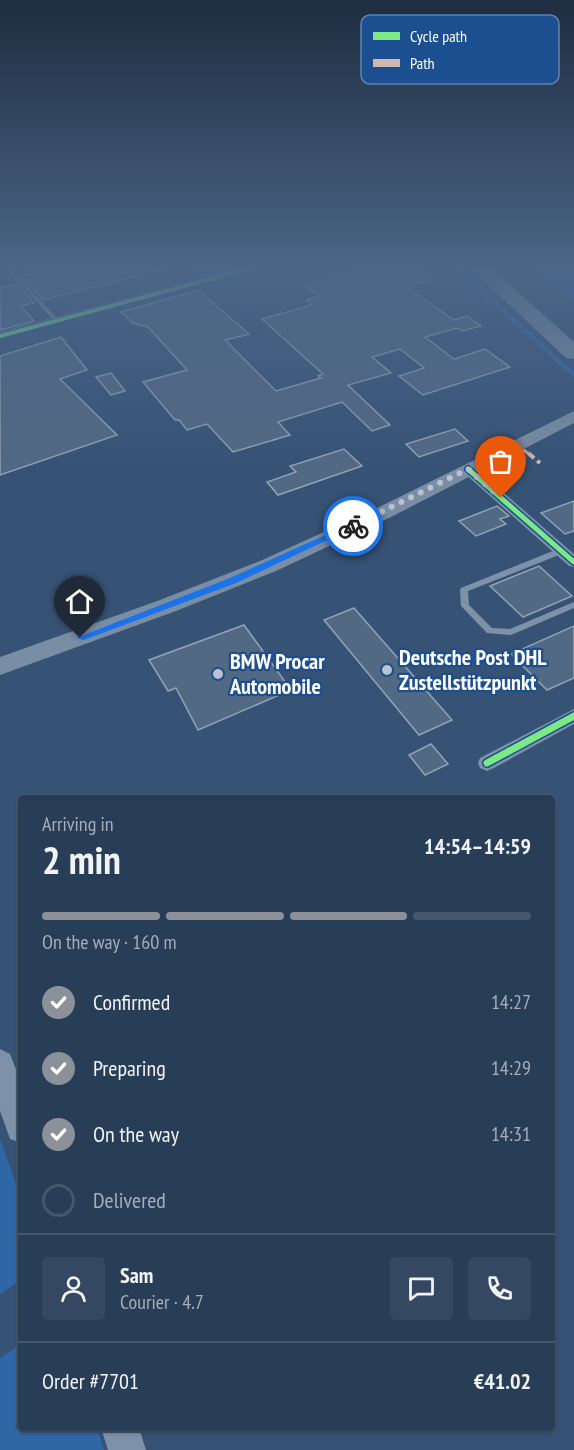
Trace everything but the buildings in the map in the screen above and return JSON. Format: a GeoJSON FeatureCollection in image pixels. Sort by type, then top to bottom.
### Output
{"type":"FeatureCollection","features":[{"type":"Feature","properties":{"kind":"highway"},"geometry":{"type":"LineString","coordinates":[[551,333],[574,353]]}},
{"type":"Feature","properties":{"kind":"main road"},"geometry":{"type":"LineString","coordinates":[[0,666],[269,566],[574,416]]}},
{"type":"Feature","properties":{"kind":"street"},"geometry":{"type":"LineString","coordinates":[[468,469],[574,562]]}},
{"type":"Feature","properties":{"kind":"street"},"geometry":{"type":"LineString","coordinates":[[487,763],[528,743],[574,716]]}},
{"type":"Feature","properties":{"kind":"street"},"geometry":{"type":"LineString","coordinates":[[0,1064],[18,1119]]}},
{"type":"Feature","properties":{"kind":"street"},"geometry":{"type":"LineString","coordinates":[[121,1431],[127,1450]]}},
{"type":"Feature","properties":{"kind":"lane"},"geometry":{"type":"LineString","coordinates":[[561,551],[464,590],[465,606],[490,631],[511,632],[574,605]]}},
{"type":"Feature","properties":{"kind":"shaded area"},"geometry":{"type":"Polygon","coordinates":[[[523,333],[531,333],[574,372],[574,378],[523,333]]]}},
{"type":"Feature","properties":{"kind":"shaded area"},"geometry":{"type":"Polygon","coordinates":[[[0,1139],[18,1190],[18,1282],[0,1294],[0,1139]]]}},
{"type":"Feature","properties":{"kind":"shaded area"},"geometry":{"type":"Polygon","coordinates":[[[18,1346],[18,1431],[98,1431],[104,1450],[0,1450],[0,1358],[18,1346]]]}},
{"type":"Feature","properties":{"kind":"marked path"},"geometry":{"type":"LineString","coordinates":[[516,444],[540,463]]}},
{"type":"Feature","properties":{"kind":"cycle path"},"geometry":{"type":"LineString","coordinates":[[0,336],[12,333]]}},
{"type":"Feature","properties":{"kind":"cycle path"},"geometry":{"type":"LineString","coordinates":[[468,469],[574,562]]}},
{"type":"Feature","properties":{"kind":"cycle path"},"geometry":{"type":"LineString","coordinates":[[487,763],[574,716]]}},
{"type":"Feature","properties":{"kind":"way so far"},"geometry":{"type":"LineString","coordinates":[[353,526],[468,469],[501,498]]}},
{"type":"Feature","properties":{"kind":"place","name":"Deutsche Post DHL Zustellstützpunkt"},"geometry":{"type":"Point","coordinates":[387,670]}},
{"type":"Feature","properties":{"kind":"place","name":"BMW Procar Automobile"},"geometry":{"type":"Point","coordinates":[218,674]}},
{"type":"Feature","properties":{"kind":"route"},"geometry":{"type":"LineString","coordinates":[[80,638],[269,566],[353,526]]}}]}
